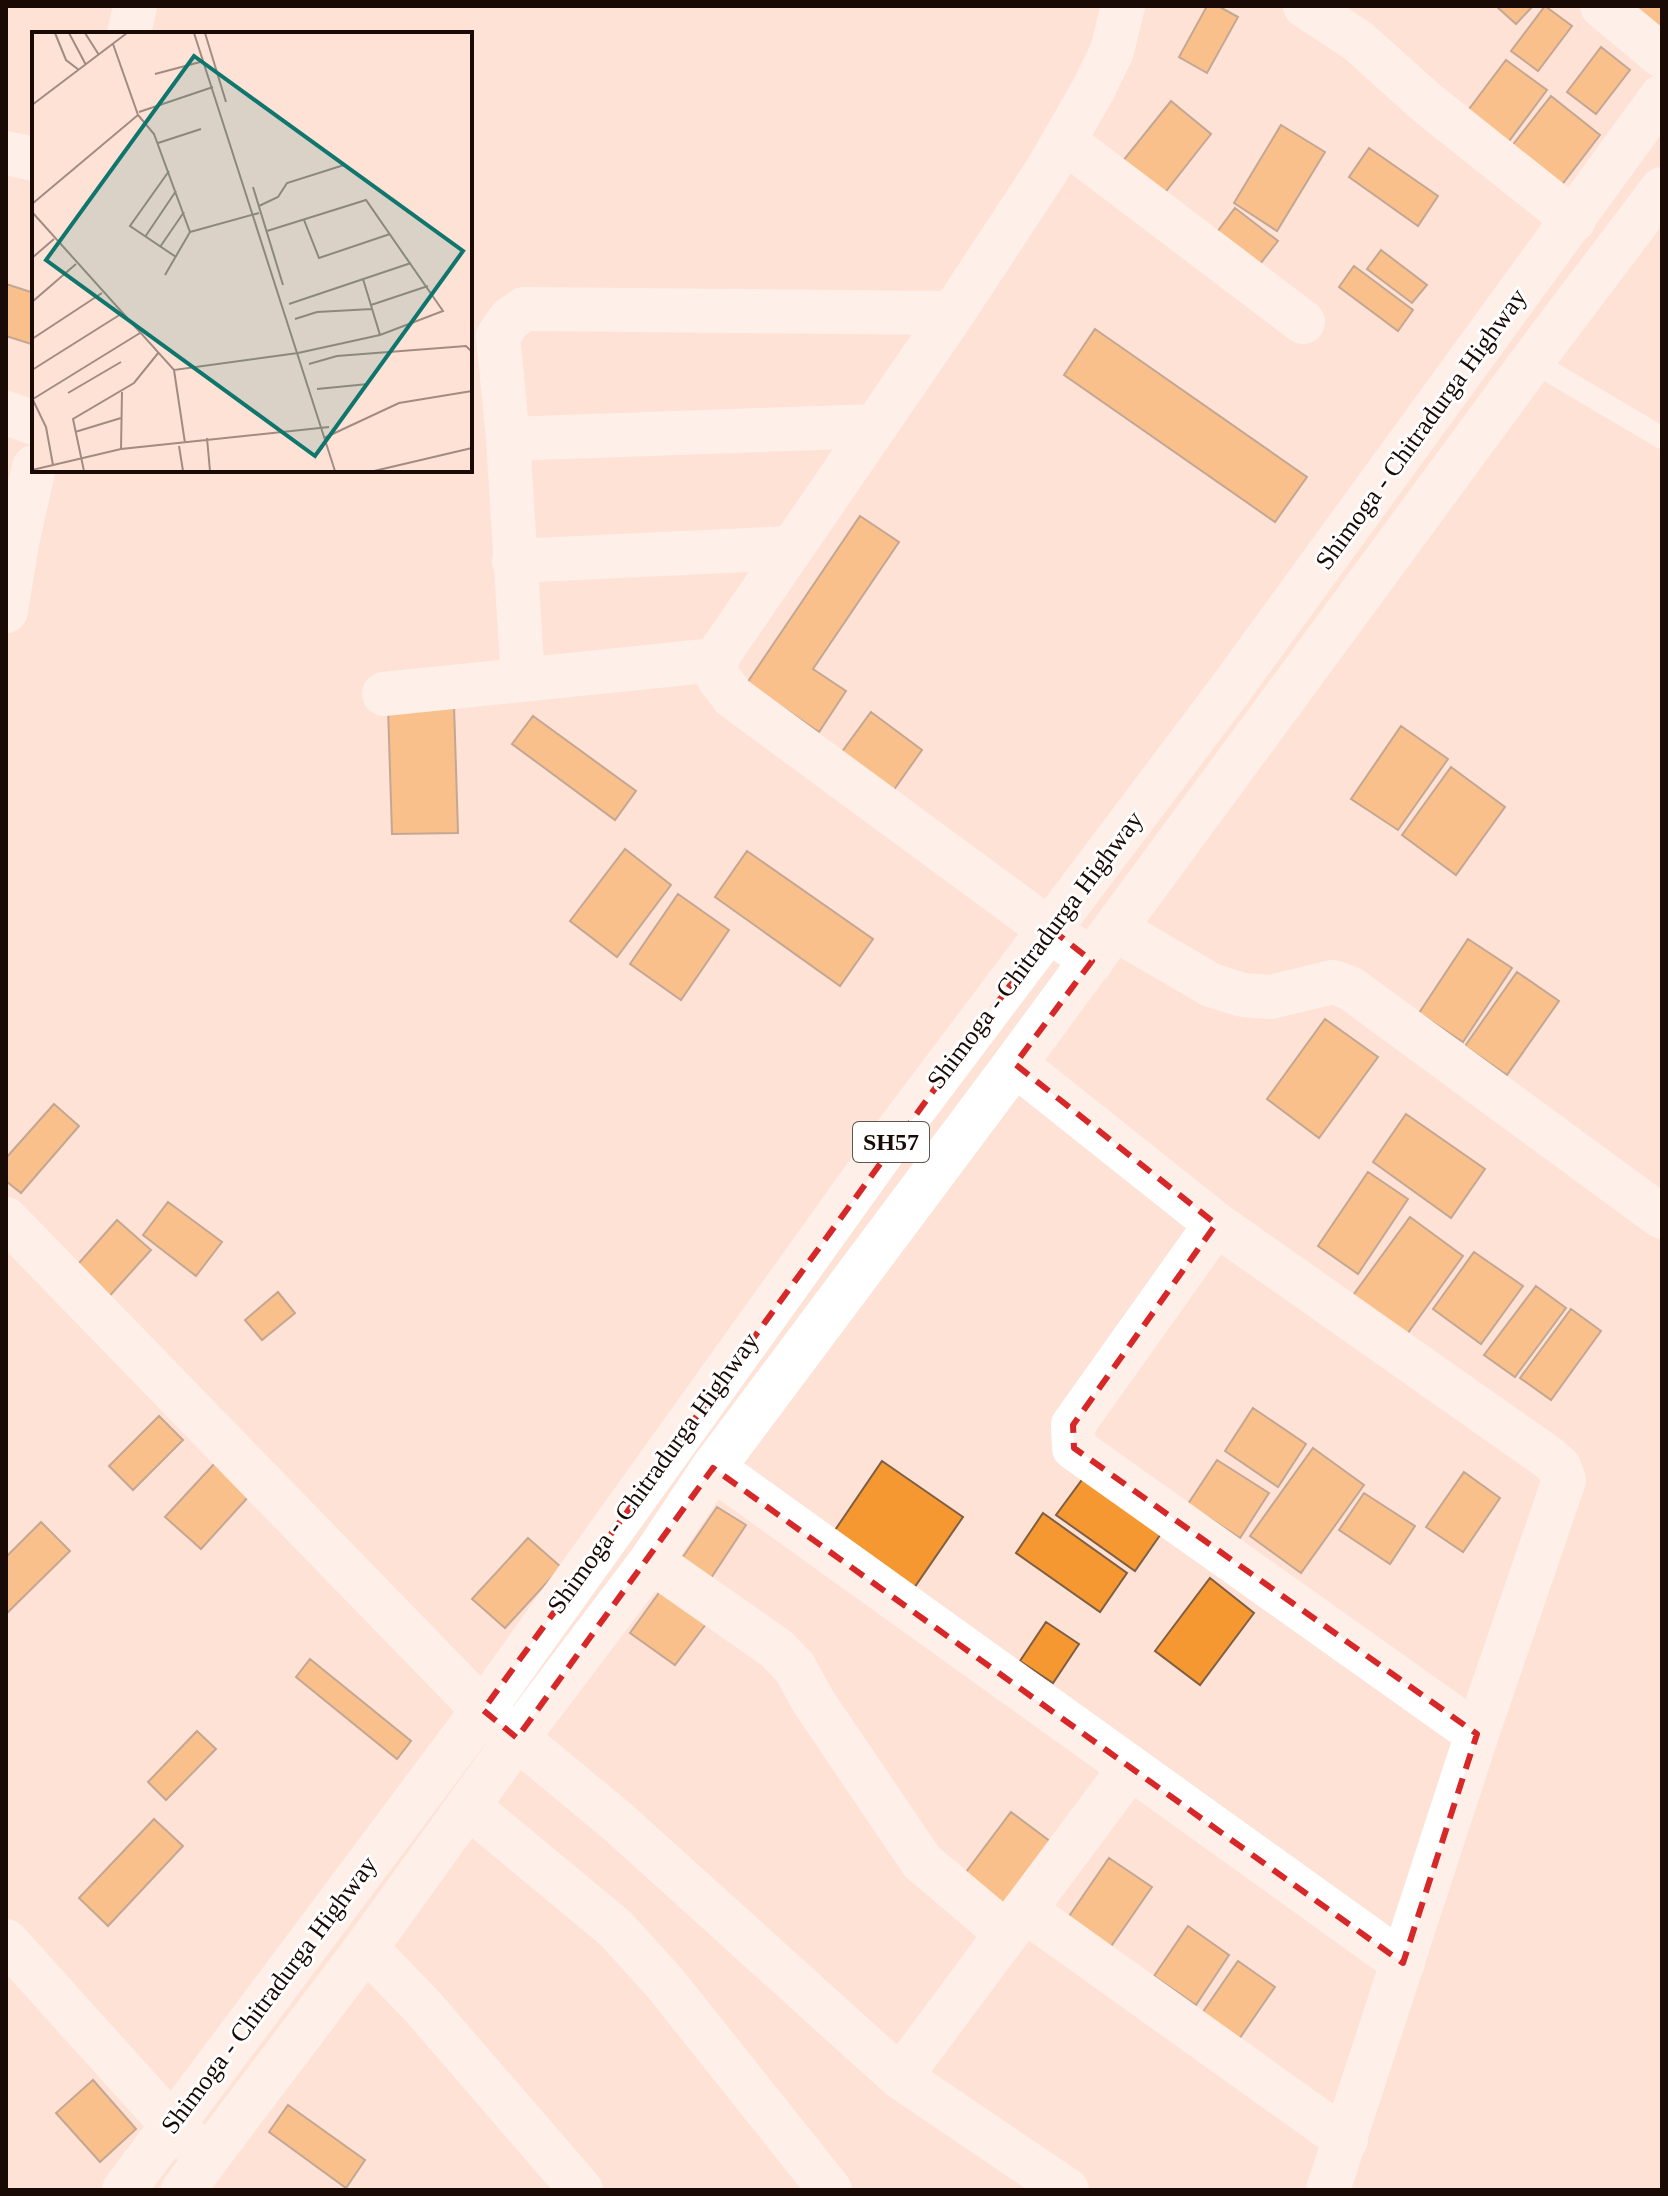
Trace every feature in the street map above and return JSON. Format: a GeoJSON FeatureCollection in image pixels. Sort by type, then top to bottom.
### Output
{"type":"FeatureCollection","features":[{"type":"Feature","properties":{"kind":"street"},"geometry":{"type":"LineString","coordinates":[[129,32],[135,6]]}},
{"type":"Feature","properties":{"kind":"street"},"geometry":{"type":"LineString","coordinates":[[1123,6],[1112,51],[1064,141],[953,313],[715,660],[718,677],[733,697],[1051,929],[1243,995],[1270,997],[1333,982],[1350,988],[1662,1217]]}},
{"type":"Feature","properties":{"kind":"street"},"geometry":{"type":"LineString","coordinates":[[1305,6],[1358,41],[1427,103],[1574,220]]}},
{"type":"Feature","properties":{"kind":"street"},"geometry":{"type":"LineString","coordinates":[[1602,6],[1662,56]]}},
{"type":"Feature","properties":{"kind":"street","name":"Shimoga - Chitradurga Highway"},"geometry":{"type":"LineString","coordinates":[[137,2186],[172,2125],[483,1710],[899,1129],[1248,666],[1662,96]]}},
{"type":"Feature","properties":{"kind":"street"},"geometry":{"type":"LineString","coordinates":[[1064,141],[1303,322]]}},
{"type":"Feature","properties":{"kind":"street"},"geometry":{"type":"LineString","coordinates":[[6,153],[32,159]]}},
{"type":"Feature","properties":{"kind":"street","name":"Shimoga - Chitradurga Highway"},"geometry":{"type":"LineString","coordinates":[[195,2174],[366,1948],[517,1738],[651,1561],[713,1468],[1662,189]]}},
{"type":"Feature","properties":{"kind":"street"},"geometry":{"type":"LineString","coordinates":[[523,680],[508,439],[498,336],[510,319],[524,309],[953,313]]}},
{"type":"Feature","properties":{"kind":"street"},"geometry":{"type":"LineString","coordinates":[[6,413],[32,422]]}},
{"type":"Feature","properties":{"kind":"street"},"geometry":{"type":"LineString","coordinates":[[508,439],[873,426]]}},
{"type":"Feature","properties":{"kind":"street"},"geometry":{"type":"LineString","coordinates":[[6,609],[33,472]]}},
{"type":"Feature","properties":{"kind":"street"},"geometry":{"type":"LineString","coordinates":[[514,561],[791,548]]}},
{"type":"Feature","properties":{"kind":"street"},"geometry":{"type":"LineString","coordinates":[[384,694],[715,660]]}},
{"type":"Feature","properties":{"kind":"street"},"geometry":{"type":"LineString","coordinates":[[1015,1064],[1216,1224],[1559,1467],[1564,1480],[1477,1734],[1328,2190]]}},
{"type":"Feature","properties":{"kind":"street"},"geometry":{"type":"LineString","coordinates":[[6,1219],[483,1710],[618,1822],[900,2077],[1067,2190]]}},
{"type":"Feature","properties":{"kind":"street"},"geometry":{"type":"LineString","coordinates":[[1216,1224],[1073,1425],[1074,1448],[1477,1734]]}},
{"type":"Feature","properties":{"kind":"street"},"geometry":{"type":"LineString","coordinates":[[713,1468],[1403,1963]]}},
{"type":"Feature","properties":{"kind":"street"},"geometry":{"type":"LineString","coordinates":[[651,1561],[777,1649],[795,1668],[922,1862],[1346,2140]]}},
{"type":"Feature","properties":{"kind":"street"},"geometry":{"type":"LineString","coordinates":[[900,2077],[1130,1768]]}},
{"type":"Feature","properties":{"kind":"street"},"geometry":{"type":"LineString","coordinates":[[469,1807],[615,1928],[664,1982],[830,2190]]}},
{"type":"Feature","properties":{"kind":"street"},"geometry":{"type":"LineString","coordinates":[[6,1941],[172,2125],[195,2174]]}},
{"type":"Feature","properties":{"kind":"street"},"geometry":{"type":"LineString","coordinates":[[366,1948],[422,2006],[581,2190]]}},
{"type":"Feature","properties":{"kind":"lane"},"geometry":{"type":"LineString","coordinates":[[1532,361],[1662,438]]}},
{"type":"Feature","properties":{"kind":"highlighted area"},"geometry":{"type":"Polygon","coordinates":[[[1051,929],[1092,961],[1015,1064],[1216,1224],[1073,1425],[1074,1448],[1477,1734],[1403,1963],[713,1468],[517,1738],[483,1710],[1051,929]]]}},
{"type":"Feature","properties":{"kind":"building"},"geometry":{"type":"Polygon","coordinates":[[[1207,6],[1218,6],[1238,17],[1207,73],[1179,57],[1207,6]]]}},
{"type":"Feature","properties":{"kind":"building"},"geometry":{"type":"Polygon","coordinates":[[[1496,6],[1533,6],[1516,24],[1496,6]]]}},
{"type":"Feature","properties":{"kind":"building"},"geometry":{"type":"Polygon","coordinates":[[[1545,6],[1572,26],[1538,71],[1511,51],[1545,6]]]}},
{"type":"Feature","properties":{"kind":"building"},"geometry":{"type":"Polygon","coordinates":[[[1604,6],[1662,6],[1662,32],[1604,6]]]}},
{"type":"Feature","properties":{"kind":"building"},"geometry":{"type":"Polygon","coordinates":[[[1601,47],[1630,70],[1596,114],[1567,92],[1601,47]]]}},
{"type":"Feature","properties":{"kind":"building"},"geometry":{"type":"Polygon","coordinates":[[[1506,60],[1547,90],[1498,156],[1457,125],[1506,60]]]}},
{"type":"Feature","properties":{"kind":"building"},"geometry":{"type":"Polygon","coordinates":[[[1551,96],[1600,135],[1554,195],[1504,156],[1551,96]]]}},
{"type":"Feature","properties":{"kind":"building"},"geometry":{"type":"Polygon","coordinates":[[[1171,101],[1211,134],[1163,195],[1122,162],[1171,101]]]}},
{"type":"Feature","properties":{"kind":"building"},"geometry":{"type":"Polygon","coordinates":[[[1281,125],[1325,152],[1277,231],[1234,203],[1281,125]]]}},
{"type":"Feature","properties":{"kind":"building"},"geometry":{"type":"Polygon","coordinates":[[[1369,148],[1438,196],[1418,226],[1349,177],[1369,148]]]}},
{"type":"Feature","properties":{"kind":"building"},"geometry":{"type":"Polygon","coordinates":[[[1235,208],[1278,241],[1253,273],[1211,240],[1235,208]]]}},
{"type":"Feature","properties":{"kind":"building"},"geometry":{"type":"Polygon","coordinates":[[[1381,250],[1427,285],[1412,303],[1367,269],[1381,250]]]}},
{"type":"Feature","properties":{"kind":"building"},"geometry":{"type":"Polygon","coordinates":[[[1354,266],[1413,310],[1398,331],[1339,287],[1354,266]]]}},
{"type":"Feature","properties":{"kind":"building"},"geometry":{"type":"Polygon","coordinates":[[[6,284],[32,292],[32,344],[6,336],[6,284]]]}},
{"type":"Feature","properties":{"kind":"building"},"geometry":{"type":"Polygon","coordinates":[[[1095,329],[1307,477],[1275,522],[1064,375],[1095,329]]]}},
{"type":"Feature","properties":{"kind":"building"},"geometry":{"type":"Polygon","coordinates":[[[860,516],[899,542],[813,669],[846,691],[819,732],[747,683],[860,516]]]}},
{"type":"Feature","properties":{"kind":"building"},"geometry":{"type":"Polygon","coordinates":[[[454,705],[458,833],[392,834],[388,707],[454,705]]]}},
{"type":"Feature","properties":{"kind":"building"},"geometry":{"type":"Polygon","coordinates":[[[871,712],[922,750],[893,791],[841,753],[871,712]]]}},
{"type":"Feature","properties":{"kind":"building"},"geometry":{"type":"Polygon","coordinates":[[[533,716],[636,791],[615,820],[512,744],[533,716]]]}},
{"type":"Feature","properties":{"kind":"building"},"geometry":{"type":"Polygon","coordinates":[[[1401,726],[1448,759],[1398,830],[1351,799],[1401,726]]]}},
{"type":"Feature","properties":{"kind":"building"},"geometry":{"type":"Polygon","coordinates":[[[1451,767],[1505,807],[1456,875],[1402,835],[1451,767]]]}},
{"type":"Feature","properties":{"kind":"building"},"geometry":{"type":"Polygon","coordinates":[[[625,849],[671,885],[617,957],[570,921],[625,849]]]}},
{"type":"Feature","properties":{"kind":"building"},"geometry":{"type":"Polygon","coordinates":[[[747,851],[873,939],[840,986],[715,897],[747,851]]]}},
{"type":"Feature","properties":{"kind":"building"},"geometry":{"type":"Polygon","coordinates":[[[678,894],[729,930],[681,1000],[630,964],[678,894]]]}},
{"type":"Feature","properties":{"kind":"building"},"geometry":{"type":"Polygon","coordinates":[[[1468,939],[1512,968],[1463,1042],[1419,1013],[1468,939]]]}},
{"type":"Feature","properties":{"kind":"building"},"geometry":{"type":"Polygon","coordinates":[[[1517,972],[1559,1001],[1507,1075],[1465,1046],[1517,972]]]}},
{"type":"Feature","properties":{"kind":"building"},"geometry":{"type":"Polygon","coordinates":[[[1325,1019],[1378,1057],[1319,1138],[1267,1099],[1325,1019]]]}},
{"type":"Feature","properties":{"kind":"building"},"geometry":{"type":"Polygon","coordinates":[[[54,1104],[79,1126],[21,1193],[6,1181],[6,1158],[54,1104]]]}},
{"type":"Feature","properties":{"kind":"building"},"geometry":{"type":"Polygon","coordinates":[[[1406,1114],[1485,1169],[1451,1218],[1373,1162],[1406,1114]]]}},
{"type":"Feature","properties":{"kind":"building"},"geometry":{"type":"Polygon","coordinates":[[[1368,1172],[1408,1199],[1358,1274],[1318,1246],[1368,1172]]]}},
{"type":"Feature","properties":{"kind":"building"},"geometry":{"type":"Polygon","coordinates":[[[168,1202],[222,1242],[196,1276],[143,1235],[168,1202]]]}},
{"type":"Feature","properties":{"kind":"building"},"geometry":{"type":"Polygon","coordinates":[[[1410,1217],[1463,1256],[1405,1337],[1351,1298],[1410,1217]]]}},
{"type":"Feature","properties":{"kind":"building"},"geometry":{"type":"Polygon","coordinates":[[[117,1220],[151,1250],[105,1301],[72,1271],[117,1220]]]}},
{"type":"Feature","properties":{"kind":"building"},"geometry":{"type":"Polygon","coordinates":[[[1474,1252],[1523,1286],[1481,1344],[1433,1309],[1474,1252]]]}},
{"type":"Feature","properties":{"kind":"building"},"geometry":{"type":"Polygon","coordinates":[[[1536,1286],[1566,1308],[1515,1377],[1484,1355],[1536,1286]]]}},
{"type":"Feature","properties":{"kind":"building"},"geometry":{"type":"Polygon","coordinates":[[[278,1292],[295,1313],[262,1340],[245,1320],[278,1292]]]}},
{"type":"Feature","properties":{"kind":"building"},"geometry":{"type":"Polygon","coordinates":[[[1571,1309],[1601,1331],[1551,1400],[1520,1378],[1571,1309]]]}},
{"type":"Feature","properties":{"kind":"building"},"geometry":{"type":"Polygon","coordinates":[[[1253,1408],[1306,1444],[1278,1487],[1225,1451],[1253,1408]]]}},
{"type":"Feature","properties":{"kind":"building"},"geometry":{"type":"Polygon","coordinates":[[[159,1416],[183,1440],[133,1490],[109,1466],[159,1416]]]}},
{"type":"Feature","properties":{"kind":"building"},"geometry":{"type":"Polygon","coordinates":[[[1313,1448],[1364,1485],[1301,1573],[1250,1536],[1313,1448]]]}},
{"type":"Feature","properties":{"kind":"building"},"geometry":{"type":"Polygon","coordinates":[[[1217,1460],[1269,1493],[1240,1538],[1188,1504],[1217,1460]]]}},
{"type":"Feature","properties":{"kind":"building"},"geometry":{"type":"Polygon","coordinates":[[[882,1461],[963,1517],[914,1588],[833,1533],[882,1461]]]}},
{"type":"Feature","properties":{"kind":"building"},"geometry":{"type":"Polygon","coordinates":[[[215,1463],[250,1495],[201,1549],[165,1517],[215,1463]]]}},
{"type":"Feature","properties":{"kind":"building"},"geometry":{"type":"Polygon","coordinates":[[[1464,1472],[1500,1498],[1463,1552],[1426,1527],[1464,1472]]]}},
{"type":"Feature","properties":{"kind":"building"},"geometry":{"type":"Polygon","coordinates":[[[1087,1473],[1165,1528],[1135,1571],[1056,1515],[1087,1473]]]}},
{"type":"Feature","properties":{"kind":"building"},"geometry":{"type":"Polygon","coordinates":[[[1364,1493],[1415,1526],[1390,1564],[1339,1530],[1364,1493]]]}},
{"type":"Feature","properties":{"kind":"building"},"geometry":{"type":"Polygon","coordinates":[[[717,1507],[746,1525],[705,1587],[676,1567],[717,1507]]]}},
{"type":"Feature","properties":{"kind":"building"},"geometry":{"type":"Polygon","coordinates":[[[1043,1513],[1127,1573],[1100,1612],[1016,1553],[1043,1513]]]}},
{"type":"Feature","properties":{"kind":"building"},"geometry":{"type":"Polygon","coordinates":[[[41,1522],[70,1551],[6,1614],[6,1557],[41,1522]]]}},
{"type":"Feature","properties":{"kind":"building"},"geometry":{"type":"Polygon","coordinates":[[[528,1538],[561,1567],[505,1628],[472,1599],[528,1538]]]}},
{"type":"Feature","properties":{"kind":"building"},"geometry":{"type":"Polygon","coordinates":[[[1210,1578],[1254,1613],[1200,1685],[1155,1651],[1210,1578]]]}},
{"type":"Feature","properties":{"kind":"building"},"geometry":{"type":"Polygon","coordinates":[[[661,1590],[706,1624],[675,1665],[630,1633],[661,1590]]]}},
{"type":"Feature","properties":{"kind":"building"},"geometry":{"type":"Polygon","coordinates":[[[1046,1622],[1079,1644],[1053,1683],[1020,1661],[1046,1622]]]}},
{"type":"Feature","properties":{"kind":"building"},"geometry":{"type":"Polygon","coordinates":[[[310,1659],[411,1741],[397,1759],[296,1677],[310,1659]]]}},
{"type":"Feature","properties":{"kind":"building"},"geometry":{"type":"Polygon","coordinates":[[[197,1731],[216,1749],[166,1800],[148,1782],[197,1731]]]}},
{"type":"Feature","properties":{"kind":"building"},"geometry":{"type":"Polygon","coordinates":[[[1011,1812],[1051,1842],[997,1914],[957,1884],[1011,1812]]]}},
{"type":"Feature","properties":{"kind":"building"},"geometry":{"type":"Polygon","coordinates":[[[154,1819],[183,1846],[108,1926],[79,1898],[154,1819]]]}},
{"type":"Feature","properties":{"kind":"building"},"geometry":{"type":"Polygon","coordinates":[[[1109,1858],[1152,1887],[1103,1958],[1061,1928],[1109,1858]]]}},
{"type":"Feature","properties":{"kind":"building"},"geometry":{"type":"Polygon","coordinates":[[[1188,1926],[1229,1955],[1196,2005],[1154,1976],[1188,1926]]]}},
{"type":"Feature","properties":{"kind":"building"},"geometry":{"type":"Polygon","coordinates":[[[1238,1961],[1275,1987],[1235,2045],[1198,2019],[1238,1961]]]}},
{"type":"Feature","properties":{"kind":"building"},"geometry":{"type":"Polygon","coordinates":[[[93,2080],[136,2129],[100,2162],[56,2113],[93,2080]]]}},
{"type":"Feature","properties":{"kind":"building"},"geometry":{"type":"Polygon","coordinates":[[[288,2105],[365,2160],[346,2188],[269,2132],[288,2105]]]}}]}
